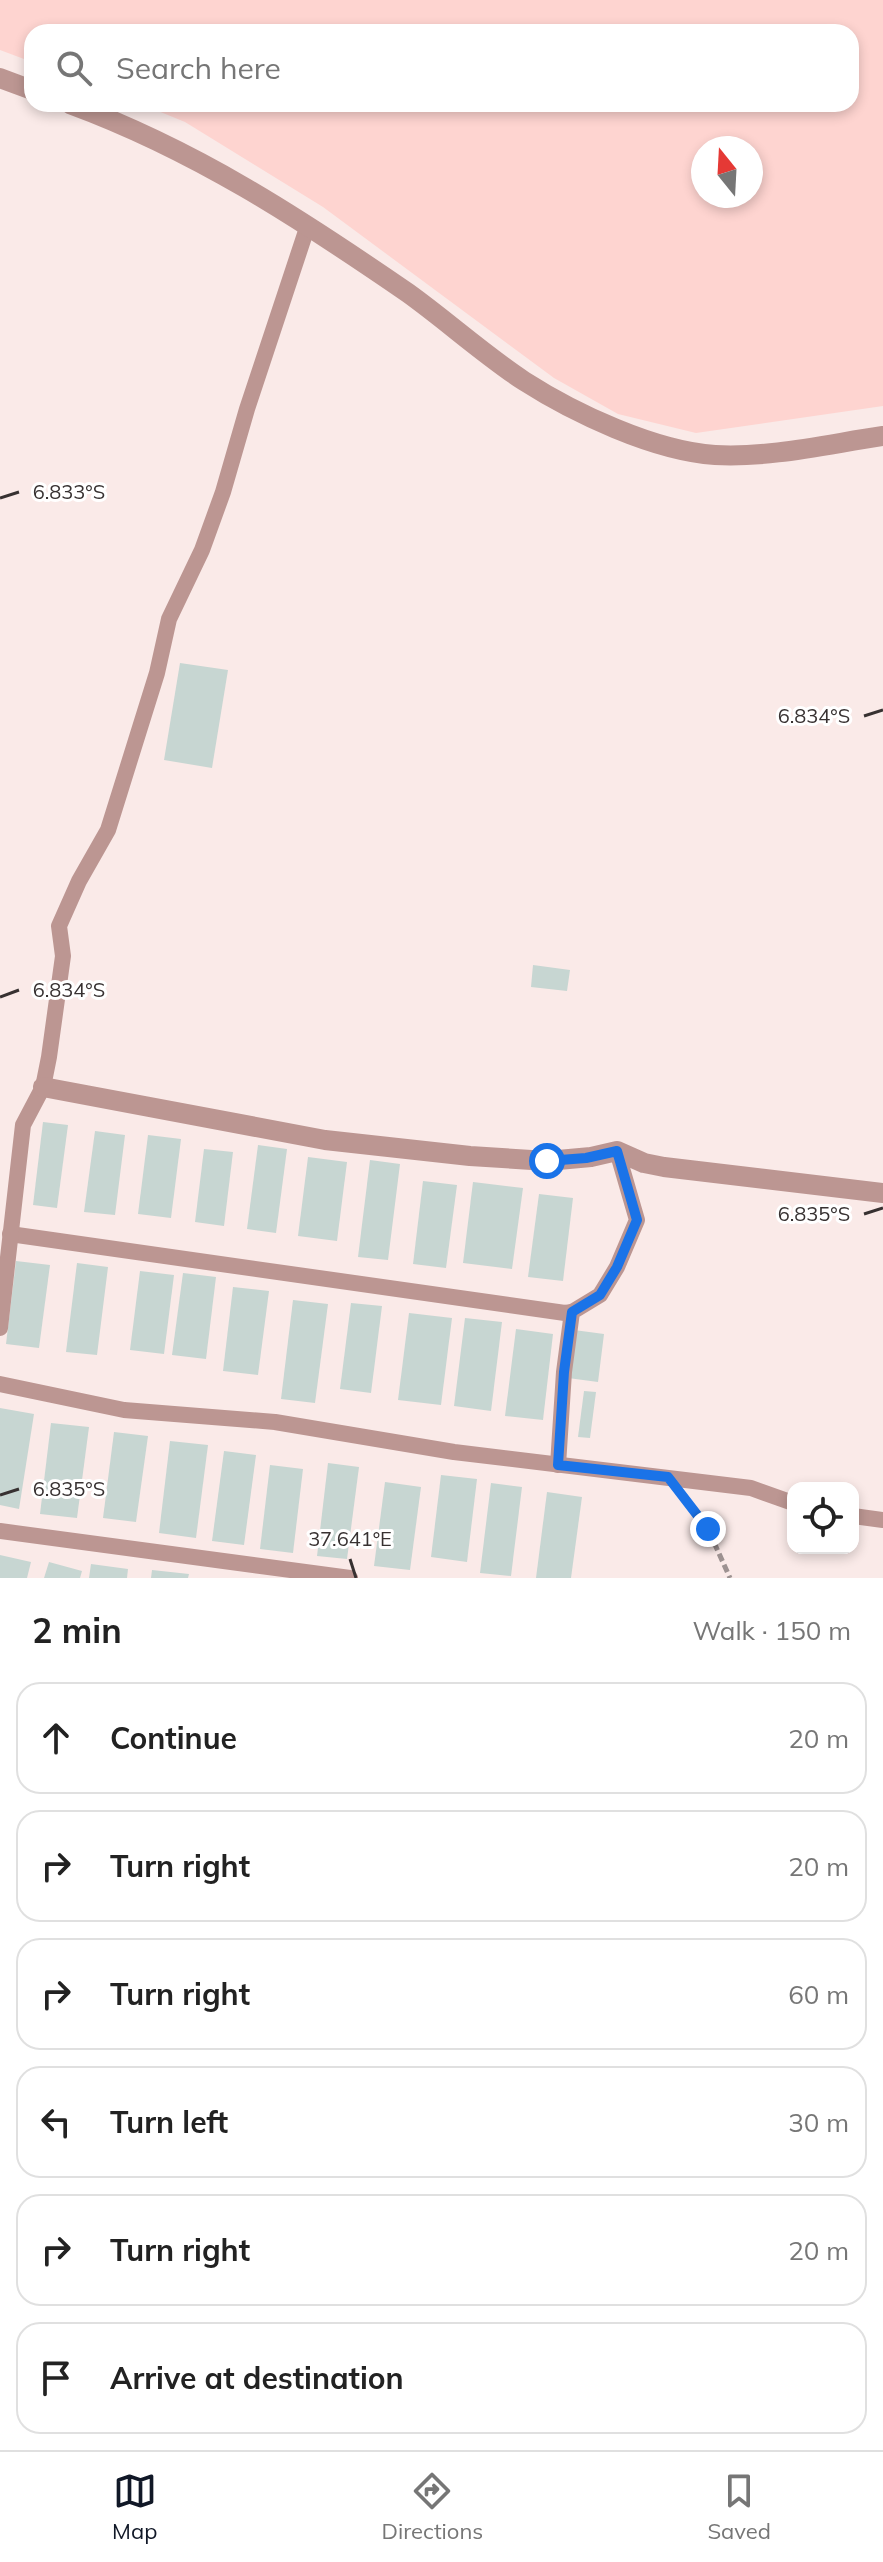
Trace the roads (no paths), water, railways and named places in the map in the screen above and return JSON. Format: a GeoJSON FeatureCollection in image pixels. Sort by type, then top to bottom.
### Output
{"type":"FeatureCollection","features":[{"type":"Feature","properties":{"kind":"street"},"geometry":{"type":"LineString","coordinates":[[0,78],[24,87]]}},
{"type":"Feature","properties":{"kind":"street"},"geometry":{"type":"LineString","coordinates":[[92,112],[199,160],[258,193],[411,295],[523,381],[621,431],[713,455],[800,450],[883,436]]}},
{"type":"Feature","properties":{"kind":"street"},"geometry":{"type":"LineString","coordinates":[[43,1087],[309,1137],[470,1156],[547,1161],[586,1158],[617,1151],[644,1163],[664,1167],[883,1193]]}},
{"type":"Feature","properties":{"kind":"lane"},"geometry":{"type":"LineString","coordinates":[[0,1328],[23,1125],[43,1087],[63,956],[59,926],[79,881],[108,830],[157,673],[169,619],[202,550],[233,464],[247,409],[308,225]]}},
{"type":"Feature","properties":{"kind":"lane"},"geometry":{"type":"LineString","coordinates":[[10,1234],[565,1313],[600,1295],[617,1267],[637,1220],[617,1151]]}},
{"type":"Feature","properties":{"kind":"lane"},"geometry":{"type":"LineString","coordinates":[[558,1465],[564,1372],[572,1312]]}},
{"type":"Feature","properties":{"kind":"lane"},"geometry":{"type":"LineString","coordinates":[[0,1384],[124,1410],[275,1422],[454,1452],[751,1488],[787,1501]]}},
{"type":"Feature","properties":{"kind":"lane"},"geometry":{"type":"LineString","coordinates":[[859,1517],[883,1520]]}},
{"type":"Feature","properties":{"kind":"lane"},"geometry":{"type":"LineString","coordinates":[[0,1531],[350,1578]]}}]}
